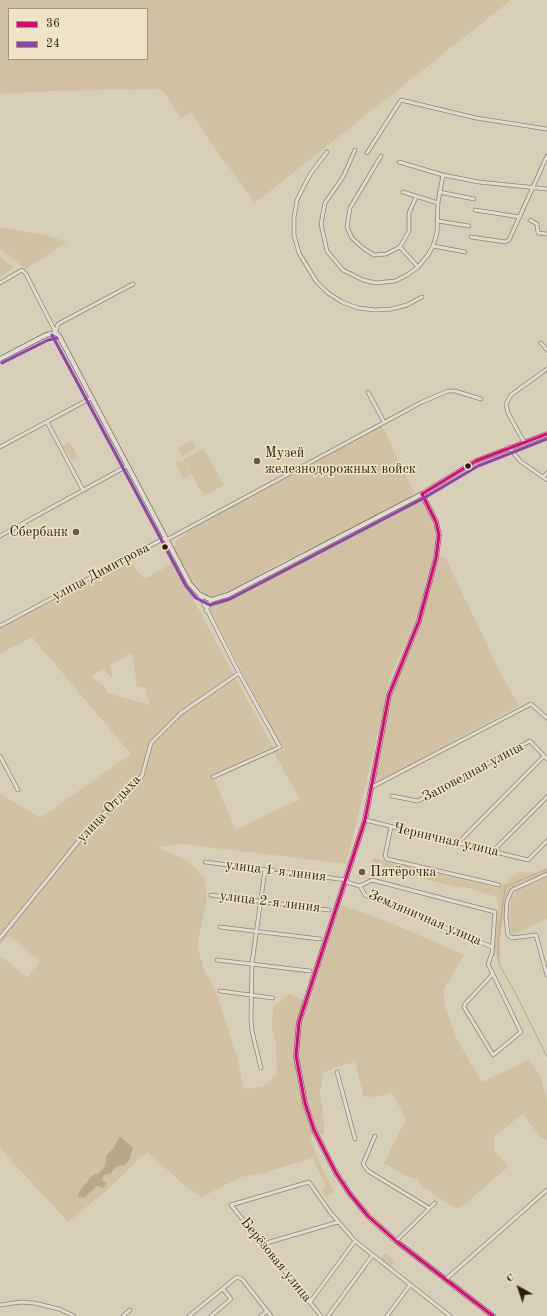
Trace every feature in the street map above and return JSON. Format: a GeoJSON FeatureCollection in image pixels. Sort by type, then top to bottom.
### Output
{"type":"FeatureCollection","features":[{"type":"Feature","properties":{"kind":"street"},"geometry":{"type":"LineString","coordinates":[[367,153],[401,100],[476,118],[547,129]]}},
{"type":"Feature","properties":{"kind":"street"},"geometry":{"type":"LineString","coordinates":[[355,150],[343,177],[325,203],[321,224],[327,252],[343,270],[352,276],[376,283],[394,281],[407,275],[418,266],[433,246],[438,222],[438,203],[443,175]]}},
{"type":"Feature","properties":{"kind":"street"},"geometry":{"type":"LineString","coordinates":[[327,152],[311,173],[304,186],[297,200],[294,218],[294,235],[299,253],[316,281],[328,293],[342,302],[358,308],[375,310],[402,306],[422,297]]}},
{"type":"Feature","properties":{"kind":"street"},"geometry":{"type":"LineString","coordinates":[[381,156],[350,208],[347,227],[352,238],[374,255],[386,254],[400,247],[409,232],[409,213],[416,196]]}},
{"type":"Feature","properties":{"kind":"street"},"geometry":{"type":"LineString","coordinates":[[471,237],[505,242],[507,241],[520,217],[547,156]]}},
{"type":"Feature","properties":{"kind":"street"},"geometry":{"type":"LineString","coordinates":[[399,162],[443,175],[479,182],[547,189]]}},
{"type":"Feature","properties":{"kind":"street"},"geometry":{"type":"LineString","coordinates":[[403,192],[438,203]]}},
{"type":"Feature","properties":{"kind":"street"},"geometry":{"type":"LineString","coordinates":[[440,192],[474,199]]}},
{"type":"Feature","properties":{"kind":"street"},"geometry":{"type":"LineString","coordinates":[[475,210],[520,217]]}},
{"type":"Feature","properties":{"kind":"street"},"geometry":{"type":"LineString","coordinates":[[530,220],[537,224],[538,233],[547,234]]}},
{"type":"Feature","properties":{"kind":"street"},"geometry":{"type":"LineString","coordinates":[[438,222],[469,226]]}},
{"type":"Feature","properties":{"kind":"street"},"geometry":{"type":"LineString","coordinates":[[433,246],[465,252]]}},
{"type":"Feature","properties":{"kind":"street"},"geometry":{"type":"LineString","coordinates":[[400,247],[418,266]]}},
{"type":"Feature","properties":{"kind":"street"},"geometry":{"type":"LineString","coordinates":[[0,283],[22,270],[26,274],[166,540],[190,584],[199,594],[206,611],[280,747],[213,777]]}},
{"type":"Feature","properties":{"kind":"street"},"geometry":{"type":"LineString","coordinates":[[56,333],[56,327],[58,324],[133,284]]}},
{"type":"Feature","properties":{"kind":"street"},"geometry":{"type":"LineString","coordinates":[[0,359],[46,334],[56,333]]}},
{"type":"Feature","properties":{"kind":"street"},"geometry":{"type":"LineString","coordinates":[[541,343],[547,350]]}},
{"type":"Feature","properties":{"kind":"street"},"geometry":{"type":"LineString","coordinates":[[524,442],[508,414],[506,404],[511,395],[547,369]]}},
{"type":"Feature","properties":{"kind":"street","name":"улица Димитрова"},"geometry":{"type":"LineString","coordinates":[[0,626],[161,540],[166,540],[422,402],[448,391],[455,391],[481,399]]}},
{"type":"Feature","properties":{"kind":"street"},"geometry":{"type":"LineString","coordinates":[[368,392],[384,422]]}},
{"type":"Feature","properties":{"kind":"street"},"geometry":{"type":"LineString","coordinates":[[0,447],[91,398]]}},
{"type":"Feature","properties":{"kind":"street"},"geometry":{"type":"LineString","coordinates":[[47,422],[83,490]]}},
{"type":"Feature","properties":{"kind":"street"},"geometry":{"type":"LineString","coordinates":[[199,594],[211,600],[228,595],[422,494],[476,462],[509,447],[547,434]]}},
{"type":"Feature","properties":{"kind":"street"},"geometry":{"type":"LineString","coordinates":[[509,447],[520,461],[547,480]]}},
{"type":"Feature","properties":{"kind":"street"},"geometry":{"type":"LineString","coordinates":[[0,536],[128,466]]}},
{"type":"Feature","properties":{"kind":"street"},"geometry":{"type":"LineString","coordinates":[[543,477],[547,473]]}},
{"type":"Feature","properties":{"kind":"street"},"geometry":{"type":"LineString","coordinates":[[422,494],[436,522],[439,535],[438,548],[419,620],[389,695],[365,820],[299,1022],[296,1056],[305,1102],[314,1130],[329,1162],[356,1202],[374,1222],[396,1241],[493,1316]]}},
{"type":"Feature","properties":{"kind":"street"},"geometry":{"type":"LineString","coordinates":[[206,611],[211,600]]}},
{"type":"Feature","properties":{"kind":"street","name":"улица Отдыха"},"geometry":{"type":"LineString","coordinates":[[0,938],[91,826],[142,776],[151,743],[181,713],[239,672]]}},
{"type":"Feature","properties":{"kind":"street"},"geometry":{"type":"LineString","coordinates":[[372,787],[531,704],[547,718]]}},
{"type":"Feature","properties":{"kind":"street","name":"Заповедная улица"},"geometry":{"type":"LineString","coordinates":[[392,796],[418,801],[530,741],[547,759]]}},
{"type":"Feature","properties":{"kind":"street"},"geometry":{"type":"LineString","coordinates":[[0,756],[18,790]]}},
{"type":"Feature","properties":{"kind":"street"},"geometry":{"type":"LineString","coordinates":[[458,843],[544,756]]}},
{"type":"Feature","properties":{"kind":"street"},"geometry":{"type":"LineString","coordinates":[[492,851],[547,797]]}},
{"type":"Feature","properties":{"kind":"street","name":"Черничная улица"},"geometry":{"type":"LineString","coordinates":[[365,820],[528,860],[547,841]]}},
{"type":"Feature","properties":{"kind":"street"},"geometry":{"type":"LineString","coordinates":[[391,827],[386,854],[387,859],[499,885]]}},
{"type":"Feature","properties":{"kind":"street","name":"улица 1-я линия"},"geometry":{"type":"LineString","coordinates":[[205,862],[346,881],[360,886]]}},
{"type":"Feature","properties":{"kind":"street"},"geometry":{"type":"LineString","coordinates":[[261,1068],[252,1031],[252,963],[265,870]]}},
{"type":"Feature","properties":{"kind":"street"},"geometry":{"type":"LineString","coordinates":[[547,874],[512,890],[507,901],[506,918],[508,935],[512,938],[536,935],[547,975]]}},
{"type":"Feature","properties":{"kind":"street"},"geometry":{"type":"LineString","coordinates":[[360,886],[372,880],[495,912],[492,947],[488,964],[492,975],[521,1032],[493,1055],[464,1007],[465,1004],[492,975]]}},
{"type":"Feature","properties":{"kind":"street","name":"Земляничная улица"},"geometry":{"type":"LineString","coordinates":[[360,886],[365,896],[492,947]]}},
{"type":"Feature","properties":{"kind":"street","name":"улица 2-я линия"},"geometry":{"type":"LineString","coordinates":[[212,895],[329,910]]}},
{"type":"Feature","properties":{"kind":"street"},"geometry":{"type":"LineString","coordinates":[[220,927],[320,940]]}},
{"type":"Feature","properties":{"kind":"street"},"geometry":{"type":"LineString","coordinates":[[217,960],[310,971]]}},
{"type":"Feature","properties":{"kind":"street"},"geometry":{"type":"LineString","coordinates":[[220,991],[273,998]]}},
{"type":"Feature","properties":{"kind":"street"},"geometry":{"type":"LineString","coordinates":[[337,1072],[355,1139]]}},
{"type":"Feature","properties":{"kind":"street"},"geometry":{"type":"LineString","coordinates":[[375,1136],[363,1164],[368,1171],[429,1208]]}},
{"type":"Feature","properties":{"kind":"street","name":"Берёзовая улица"},"geometry":{"type":"LineString","coordinates":[[321,1316],[231,1205],[306,1182],[310,1183],[338,1222]]}},
{"type":"Feature","properties":{"kind":"street"},"geometry":{"type":"LineString","coordinates":[[446,1279],[547,1190]]}},
{"type":"Feature","properties":{"kind":"street"},"geometry":{"type":"LineString","coordinates":[[396,1241],[434,1203]]}},
{"type":"Feature","properties":{"kind":"street"},"geometry":{"type":"LineString","coordinates":[[263,1244],[338,1222],[355,1241],[372,1256],[450,1316]]}},
{"type":"Feature","properties":{"kind":"street"},"geometry":{"type":"LineString","coordinates":[[310,1302],[355,1241]]}},
{"type":"Feature","properties":{"kind":"street"},"geometry":{"type":"LineString","coordinates":[[328,1316],[372,1256]]}},
{"type":"Feature","properties":{"kind":"street"},"geometry":{"type":"LineString","coordinates":[[189,1316],[237,1277],[242,1279],[271,1316]]}},
{"type":"Feature","properties":{"kind":"street"},"geometry":{"type":"LineString","coordinates":[[387,1316],[410,1285]]}},
{"type":"Feature","properties":{"kind":"street"},"geometry":{"type":"LineString","coordinates":[[211,1316],[231,1299],[223,1289]]}},
{"type":"Feature","properties":{"kind":"street"},"geometry":{"type":"LineString","coordinates":[[0,1305],[21,1302],[34,1303],[59,1309],[74,1316]]}},
{"type":"Feature","properties":{"kind":"street"},"geometry":{"type":"LineString","coordinates":[[123,1316],[130,1310]]}},
{"type":"Feature","properties":{"kind":"street"},"geometry":{"type":"LineString","coordinates":[[261,1316],[267,1311]]}},
{"type":"Feature","properties":{"kind":"shaded area"},"geometry":{"type":"Polygon","coordinates":[[[0,0],[511,0],[255,203],[191,112],[181,118],[164,92],[159,89],[52,91],[0,94],[0,0]]]}},
{"type":"Feature","properties":{"kind":"shaded area"},"geometry":{"type":"Polygon","coordinates":[[[0,227],[49,236],[67,242],[26,269],[0,249],[0,227]]]}},
{"type":"Feature","properties":{"kind":"shaded area"},"geometry":{"type":"Polygon","coordinates":[[[0,256],[14,268],[0,277],[0,256]]]}},
{"type":"Feature","properties":{"kind":"shaded area"},"geometry":{"type":"Polygon","coordinates":[[[382,426],[414,492],[412,499],[280,563],[227,593],[210,599],[196,593],[193,599],[274,749],[283,750],[209,608],[211,603],[231,600],[419,498],[423,500],[435,529],[436,545],[417,618],[391,675],[346,864],[183,844],[158,847],[188,861],[204,877],[207,897],[197,946],[203,967],[216,992],[237,1057],[244,1089],[262,1087],[277,1074],[276,1044],[272,1027],[273,1008],[289,994],[309,1002],[341,905],[391,923],[464,955],[443,991],[445,1007],[457,1040],[482,1082],[528,1060],[540,1074],[547,1101],[547,1140],[540,1137],[523,1114],[494,1136],[494,1150],[508,1167],[460,1208],[453,1207],[423,1187],[417,1179],[406,1176],[384,1163],[406,1119],[392,1093],[381,1096],[364,1097],[355,1062],[336,1067],[323,1073],[320,1093],[324,1134],[318,1133],[310,1138],[320,1164],[334,1191],[326,1197],[321,1189],[326,1186],[313,1158],[263,1173],[241,1177],[202,1197],[182,1183],[147,1152],[110,1187],[68,1222],[0,1148],[0,956],[27,977],[40,962],[9,935],[0,945],[0,793],[40,818],[131,754],[32,637],[0,654],[0,626],[72,593],[129,559],[142,577],[147,578],[169,565],[175,558],[172,552],[176,541],[186,534],[188,529],[382,426]],[[132,653],[110,665],[113,679],[103,669],[91,677],[105,686],[107,693],[150,705],[145,688],[137,686],[132,653]],[[274,753],[214,779],[236,830],[300,799],[274,753]],[[120,1137],[113,1149],[106,1155],[105,1165],[98,1174],[94,1174],[79,1191],[78,1197],[97,1186],[99,1188],[104,1175],[110,1174],[117,1166],[125,1165],[120,1137]]]}},
{"type":"Feature","properties":{"kind":"shaded area"},"geometry":{"type":"Polygon","coordinates":[[[192,440],[196,448],[182,456],[178,448],[192,440]]]}},
{"type":"Feature","properties":{"kind":"shaded area"},"geometry":{"type":"Polygon","coordinates":[[[70,442],[78,458],[72,461],[63,446],[70,442]]]}},
{"type":"Feature","properties":{"kind":"shaded area"},"geometry":{"type":"Polygon","coordinates":[[[203,448],[224,485],[204,496],[183,460],[203,448]]]}},
{"type":"Feature","properties":{"kind":"shaded area"},"geometry":{"type":"Polygon","coordinates":[[[182,460],[190,474],[183,478],[175,463],[182,460]]]}},
{"type":"Feature","properties":{"kind":"shaded area"},"geometry":{"type":"Polygon","coordinates":[[[440,556],[446,559],[500,672],[519,706],[378,782],[374,781],[391,696],[398,676],[415,639],[440,556]]]}},
{"type":"Feature","properties":{"kind":"shaded area"},"geometry":{"type":"Polygon","coordinates":[[[373,858],[497,888],[503,885],[518,872],[534,873],[547,869],[547,872],[514,886],[508,891],[500,938],[500,957],[493,956],[493,935],[498,906],[496,897],[469,888],[457,887],[390,870],[372,862],[373,858]]]}},
{"type":"Feature","properties":{"kind":"shaded area"},"geometry":{"type":"Polygon","coordinates":[[[547,877],[547,918],[512,936],[509,920],[511,897],[515,896],[516,890],[547,877]]]}},
{"type":"Feature","properties":{"kind":"shaded area"},"geometry":{"type":"Polygon","coordinates":[[[120,1136],[133,1148],[129,1160],[125,1165],[117,1166],[110,1174],[104,1175],[102,1180],[107,1183],[103,1188],[97,1186],[84,1198],[78,1197],[79,1191],[94,1174],[98,1174],[105,1166],[106,1155],[113,1149],[120,1136]]]}},
{"type":"Feature","properties":{"kind":"shaded area"},"geometry":{"type":"Polygon","coordinates":[[[385,1253],[395,1261],[390,1267],[380,1259],[385,1253]]]}},
{"type":"Feature","properties":{"kind":"waterway"},"geometry":{"type":"LineString","coordinates":[[547,869],[505,887],[498,942],[499,964],[515,992],[547,1057]]}},
{"type":"Feature","properties":{"kind":"transit line","name":"24"},"geometry":{"type":"LineString","coordinates":[[52,335],[186,586],[196,598],[210,605],[230,599],[424,498],[478,466],[547,439]]}},
{"type":"Feature","properties":{"kind":"transit line","name":"24"},"geometry":{"type":"LineString","coordinates":[[2,363],[48,340],[57,338]]}},
{"type":"Feature","properties":{"kind":"transit line","name":"36"},"geometry":{"type":"LineString","coordinates":[[422,494],[476,461],[547,434]]}},
{"type":"Feature","properties":{"kind":"transit line","name":"36"},"geometry":{"type":"LineString","coordinates":[[422,494],[436,522],[439,535],[436,558],[419,621],[389,695],[365,820],[299,1022],[296,1056],[305,1103],[314,1130],[336,1173],[350,1194],[368,1216],[396,1241],[493,1316]]}},
{"type":"Feature","properties":{"kind":"place","name":"Музей железнодорожных войск"},"geometry":{"type":"Point","coordinates":[257,461]}},
{"type":"Feature","properties":{"kind":"place","name":"Сбербанк"},"geometry":{"type":"Point","coordinates":[76,532]}},
{"type":"Feature","properties":{"kind":"place","name":"Пятёрочка"},"geometry":{"type":"Point","coordinates":[362,872]}}]}
